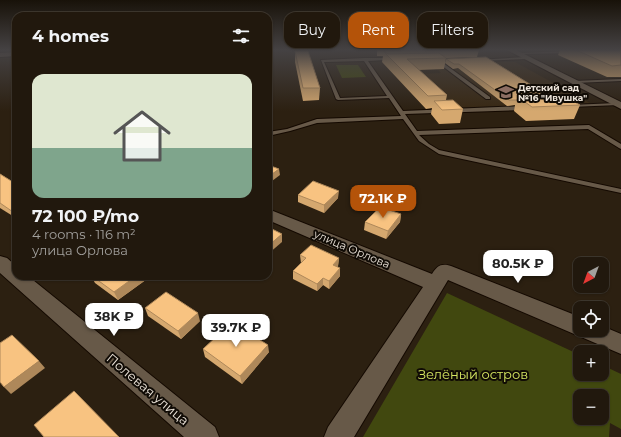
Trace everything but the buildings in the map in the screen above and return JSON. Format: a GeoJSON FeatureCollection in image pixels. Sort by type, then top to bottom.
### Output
{"type":"FeatureCollection","features":[{"type":"Feature","properties":{"kind":"street"},"geometry":{"type":"LineString","coordinates":[[551,70],[619,105]]}},
{"type":"Feature","properties":{"kind":"street","name":"улица Орлова"},"geometry":{"type":"LineString","coordinates":[[272,215],[440,278],[573,325]]}},
{"type":"Feature","properties":{"kind":"street","name":"Полевая улица"},"geometry":{"type":"LineString","coordinates":[[0,263],[12,273]]}},
{"type":"Feature","properties":{"kind":"street"},"geometry":{"type":"LineString","coordinates":[[338,437],[440,278]]}},
{"type":"Feature","properties":{"kind":"street","name":"Полевая улица"},"geometry":{"type":"LineString","coordinates":[[20,280],[205,437]]}},
{"type":"Feature","properties":{"kind":"street"},"geometry":{"type":"LineString","coordinates":[[604,337],[621,344]]}},
{"type":"Feature","properties":{"kind":"lane"},"geometry":{"type":"LineString","coordinates":[[326,70],[338,99],[390,97]]}},
{"type":"Feature","properties":{"kind":"lane"},"geometry":{"type":"LineString","coordinates":[[372,70],[419,139],[427,146],[441,153],[621,191]]}},
{"type":"Feature","properties":{"kind":"lane"},"geometry":{"type":"LineString","coordinates":[[451,70],[488,98]]}},
{"type":"Feature","properties":{"kind":"lane"},"geometry":{"type":"LineString","coordinates":[[574,82],[621,80]]}},
{"type":"Feature","properties":{"kind":"lane"},"geometry":{"type":"LineString","coordinates":[[561,106],[619,105]]}},
{"type":"Feature","properties":{"kind":"lane"},"geometry":{"type":"LineString","coordinates":[[272,133],[288,130],[316,120],[529,108]]}},
{"type":"Feature","properties":{"kind":"lane"},"geometry":{"type":"LineString","coordinates":[[415,133],[589,127],[621,147]]}},
{"type":"Feature","properties":{"kind":"shaded area","name":"Детский сад №16 \"Ивушка\""},"geometry":{"type":"Polygon","coordinates":[[[438,70],[530,70],[590,103],[456,108],[420,74],[441,73],[438,70]]]}},
{"type":"Feature","properties":{"kind":"green space"},"geometry":{"type":"Polygon","coordinates":[[[338,70],[362,70],[366,77],[342,78],[338,70]]]}},
{"type":"Feature","properties":{"kind":"green space","name":"Зелёный остров"},"geometry":{"type":"Polygon","coordinates":[[[447,293],[573,352],[573,381],[609,381],[609,368],[621,374],[621,429],[610,423],[609,437],[363,437],[447,293]]]}},
{"type":"Feature","properties":{"kind":"place","name":"Детский сад №16 \"Ивушка\""},"geometry":{"type":"Point","coordinates":[506,92]}}]}
